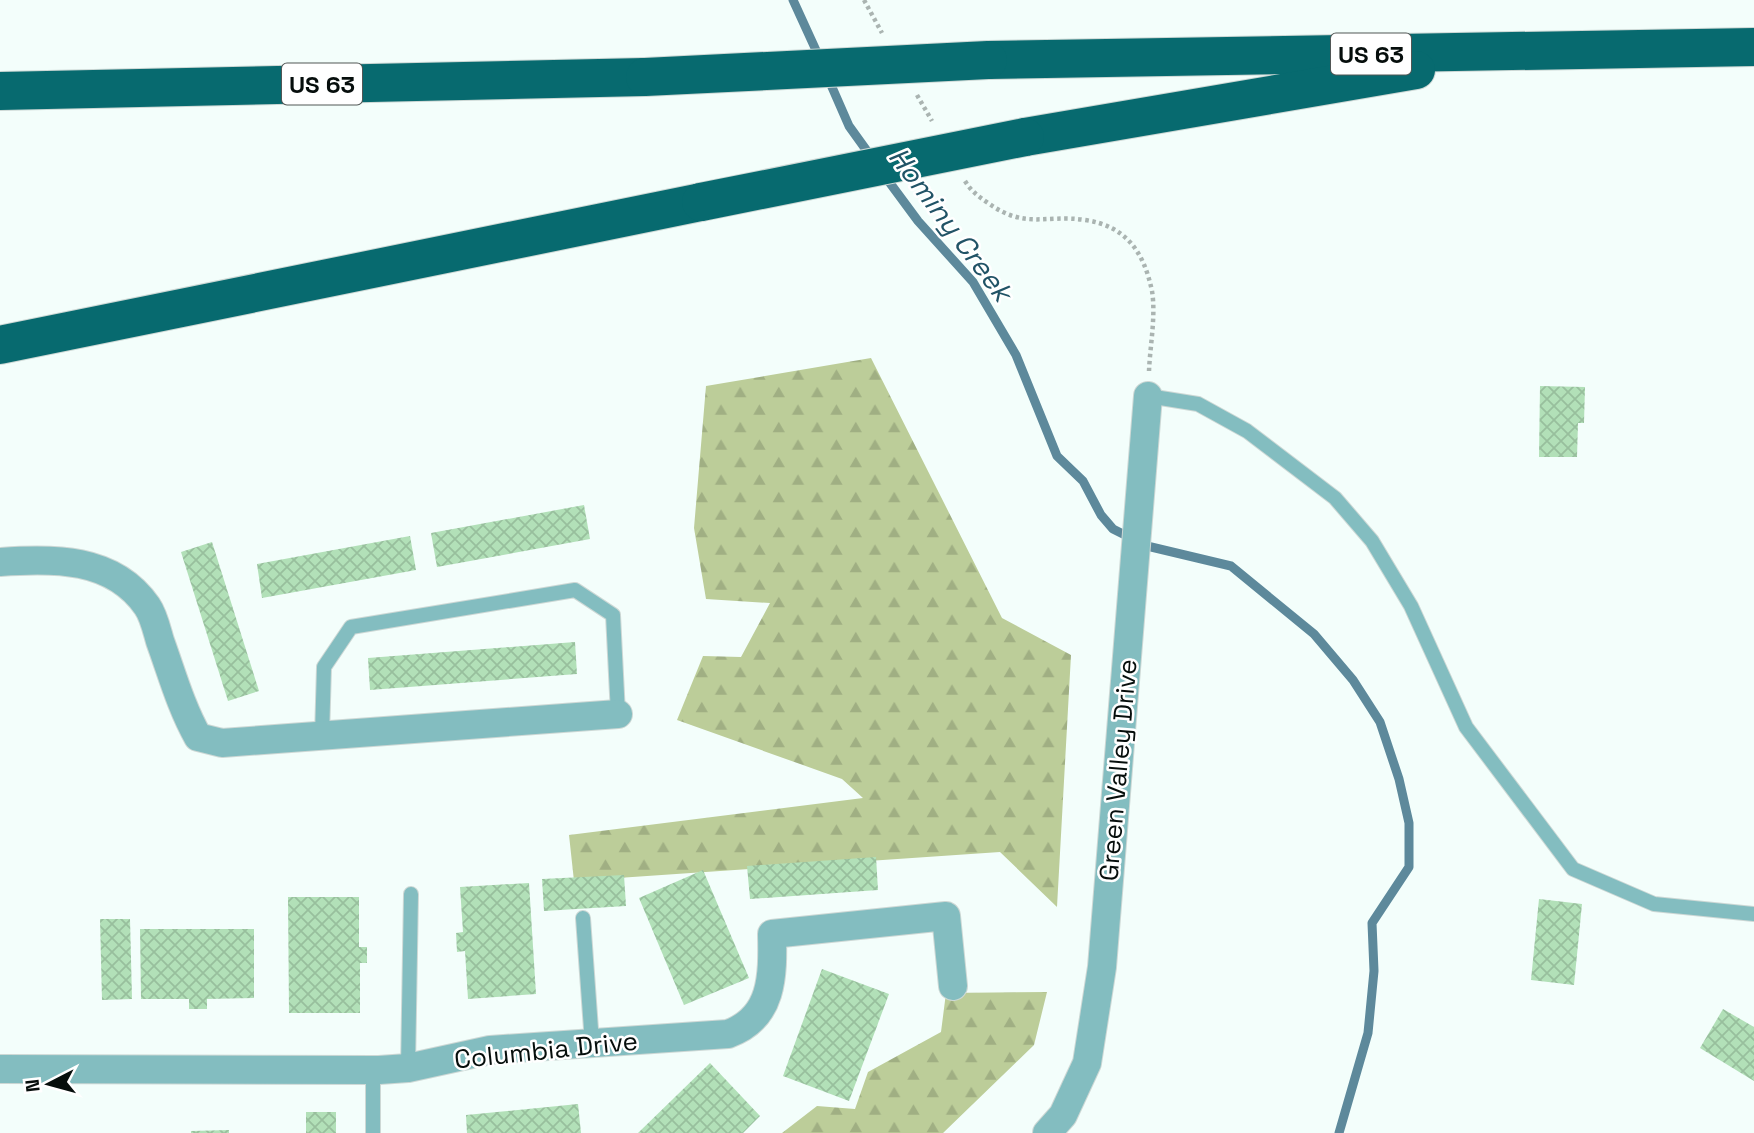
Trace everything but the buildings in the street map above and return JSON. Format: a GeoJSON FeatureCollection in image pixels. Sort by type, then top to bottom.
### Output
{"type":"FeatureCollection","features":[{"type":"Feature","properties":{"kind":"highway","name":"US 63"},"geometry":{"type":"LineString","coordinates":[[0,91],[645,77],[988,60],[1754,47]]}},
{"type":"Feature","properties":{"kind":"highway"},"geometry":{"type":"LineString","coordinates":[[0,345],[1025,137],[1390,76],[1493,51]]}},
{"type":"Feature","properties":{"kind":"street","name":"Green Valley Drive"},"geometry":{"type":"LineString","coordinates":[[1047,1133],[1063,1115],[1087,1063],[1102,967],[1148,396]]}},
{"type":"Feature","properties":{"kind":"street"},"geometry":{"type":"LineString","coordinates":[[0,562],[48,558],[85,563],[125,583],[148,607],[187,717],[198,737],[222,743],[618,714]]}},
{"type":"Feature","properties":{"kind":"street","name":"Columbia Drive"},"geometry":{"type":"LineString","coordinates":[[0,1069],[373,1070],[408,1068],[490,1050],[728,1034],[745,1028],[761,1011],[769,988],[772,934],[946,916],[953,986]]}},
{"type":"Feature","properties":{"kind":"lane"},"geometry":{"type":"LineString","coordinates":[[1148,396],[1198,404],[1247,430],[1335,498],[1372,541],[1411,606],[1466,727],[1573,869],[1654,904],[1754,914]]}},
{"type":"Feature","properties":{"kind":"lane"},"geometry":{"type":"LineString","coordinates":[[322,736],[324,667],[351,626],[575,590],[613,615],[618,714]]}},
{"type":"Feature","properties":{"kind":"lane"},"geometry":{"type":"LineString","coordinates":[[408,1068],[411,894]]}},
{"type":"Feature","properties":{"kind":"lane"},"geometry":{"type":"LineString","coordinates":[[583,918],[592,1043]]}},
{"type":"Feature","properties":{"kind":"lane"},"geometry":{"type":"LineString","coordinates":[[373,1070],[373,1133]]}},
{"type":"Feature","properties":{"kind":"path"},"geometry":{"type":"LineString","coordinates":[[864,0],[884,36]]}},
{"type":"Feature","properties":{"kind":"path"},"geometry":{"type":"LineString","coordinates":[[910,83],[937,131]]}},
{"type":"Feature","properties":{"kind":"path"},"geometry":{"type":"LineString","coordinates":[[964,178],[970,190],[1001,212],[1033,222],[1085,220],[1123,234],[1143,257],[1153,295],[1148,396]]}},
{"type":"Feature","properties":{"kind":"green space"},"geometry":{"type":"Polygon","coordinates":[[[871,358],[1002,618],[1071,655],[1057,907],[1000,852],[574,881],[569,835],[863,798],[842,779],[677,720],[703,656],[741,657],[770,603],[706,599],[694,528],[706,386],[871,358]]]}},
{"type":"Feature","properties":{"kind":"green space"},"geometry":{"type":"Polygon","coordinates":[[[1047,992],[1034,1045],[943,1133],[782,1133],[817,1106],[855,1109],[868,1072],[941,1032],[946,993],[1047,992]]]}},
{"type":"Feature","properties":{"kind":"waterway","name":"Hominy Creek"},"geometry":{"type":"LineString","coordinates":[[793,0],[820,59]]}},
{"type":"Feature","properties":{"kind":"waterway","name":"Hominy Creek"},"geometry":{"type":"LineString","coordinates":[[828,78],[849,126],[872,158]]}},
{"type":"Feature","properties":{"kind":"waterway","name":"Hominy Creek"},"geometry":{"type":"LineString","coordinates":[[884,175],[918,221],[973,282],[1016,355],[1057,456],[1083,481],[1101,515],[1113,529],[1147,546],[1231,566],[1314,634],[1353,680],[1380,722],[1399,779],[1409,823],[1409,867],[1372,923],[1374,971],[1368,1033],[1339,1133]]}}]}
